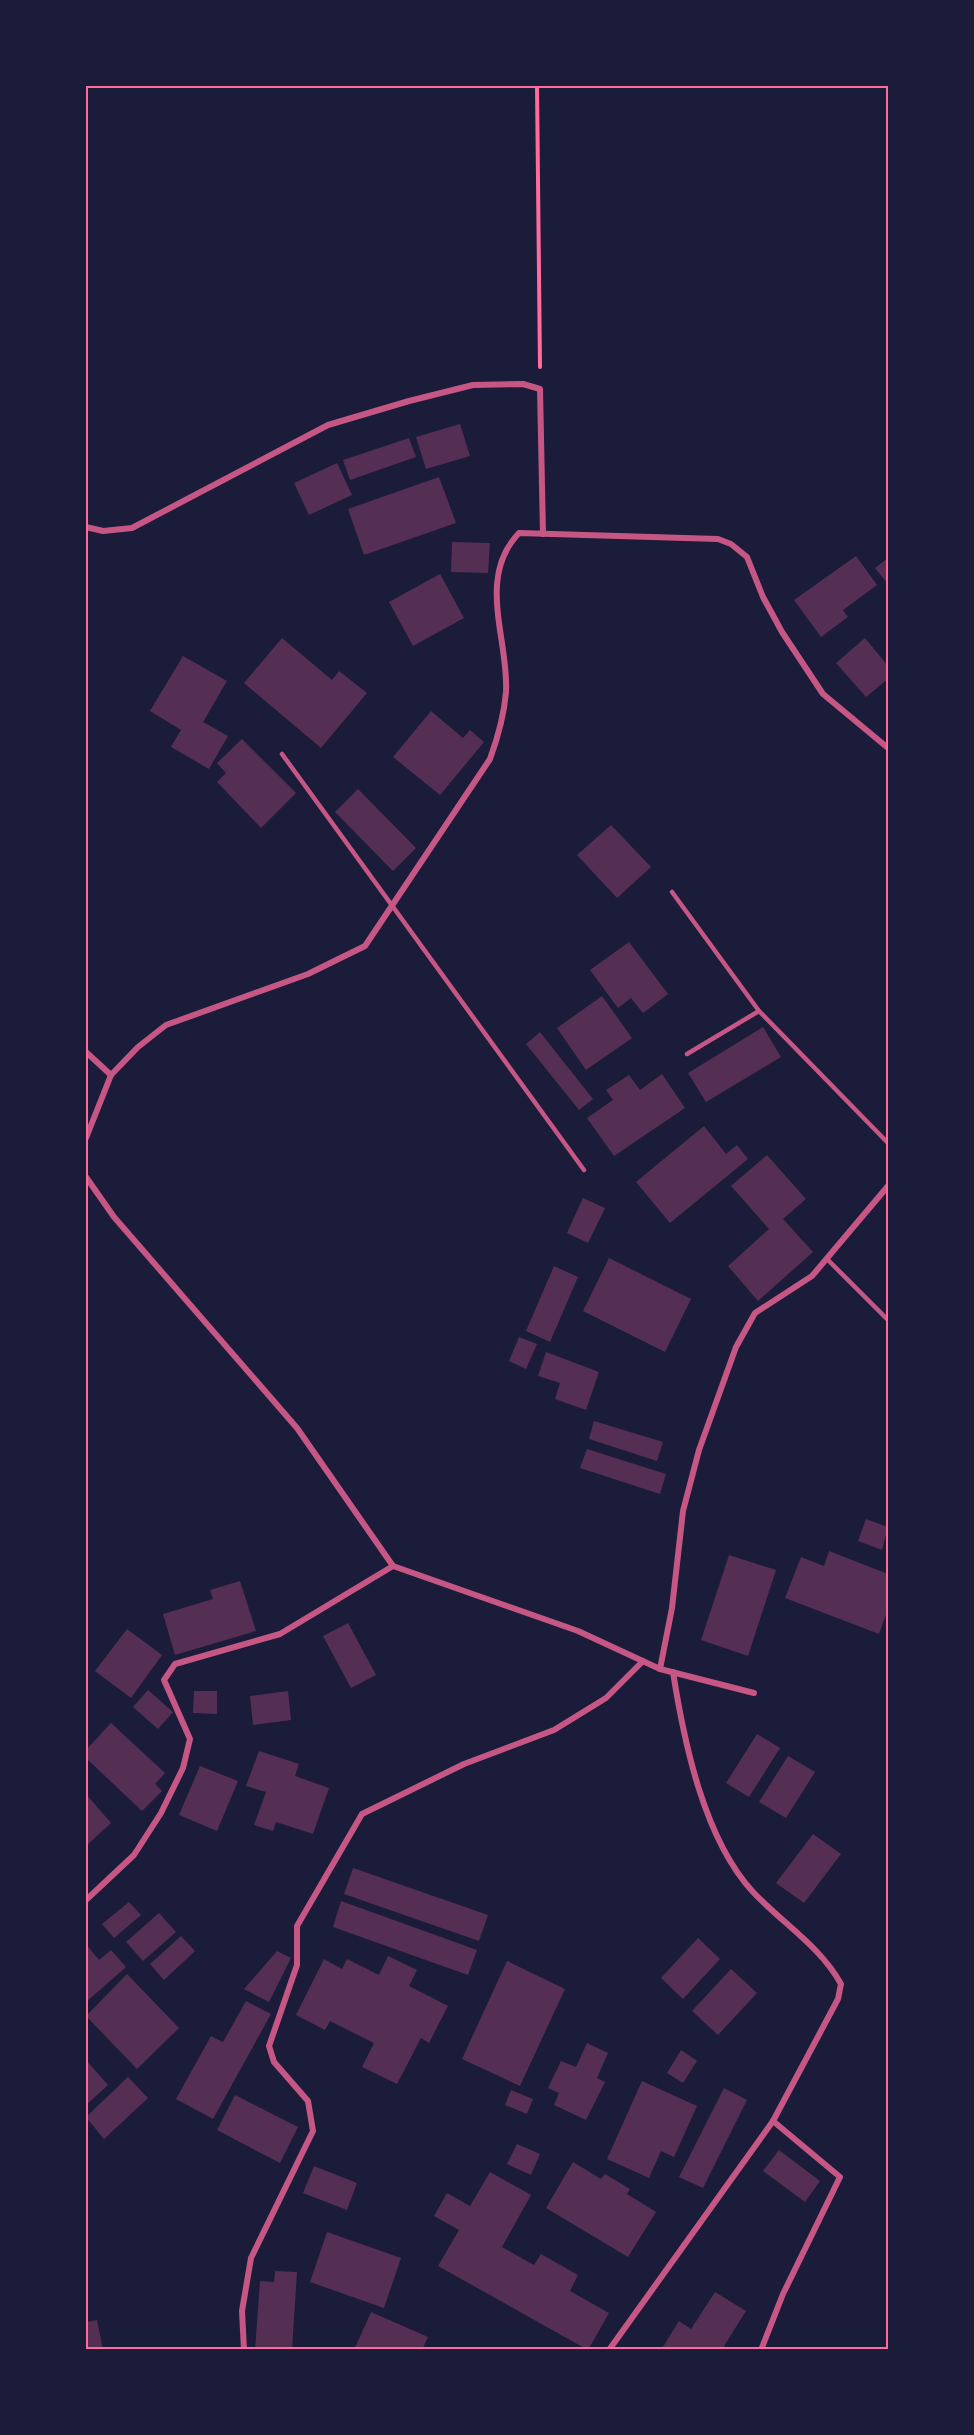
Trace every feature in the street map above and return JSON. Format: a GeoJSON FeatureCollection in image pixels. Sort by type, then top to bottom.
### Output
{"type":"FeatureCollection","features":[{"type":"Feature","properties":{"kind":"street"},"geometry":{"type":"LineString","coordinates":[[86,528],[103,531],[132,528],[328,425],[473,385],[523,384],[540,389],[543,534]]}},
{"type":"Feature","properties":{"kind":"street"},"geometry":{"type":"LineString","coordinates":[[86,1138],[111,1075],[138,1047],[166,1025],[308,974],[365,946],[490,759],[501,727],[506,690],[496,598],[506,547],[519,534],[718,539],[731,544],[747,557],[778,624],[823,694],[888,748]]}},
{"type":"Feature","properties":{"kind":"street"},"geometry":{"type":"LineString","coordinates":[[86,1052],[111,1075]]}},
{"type":"Feature","properties":{"kind":"street"},"geometry":{"type":"LineString","coordinates":[[86,1177],[114,1217],[297,1428],[393,1566],[578,1631],[660,1669],[754,1693]]}},
{"type":"Feature","properties":{"kind":"street"},"geometry":{"type":"LineString","coordinates":[[660,1669],[672,1608],[683,1511],[699,1450],[736,1347],[754,1312],[812,1276],[888,1186]]}},
{"type":"Feature","properties":{"kind":"street"},"geometry":{"type":"LineString","coordinates":[[86,1900],[134,1855],[161,1813],[183,1768],[190,1739],[164,1680],[175,1664],[280,1634],[393,1566]]}},
{"type":"Feature","properties":{"kind":"street"},"geometry":{"type":"LineString","coordinates":[[244,2349],[242,2311],[251,2258],[313,2131],[308,2101],[274,2062],[269,2046],[297,1965],[297,1926],[362,1814],[464,1764],[554,1730],[606,1698],[643,1661]]}},
{"type":"Feature","properties":{"kind":"street"},"geometry":{"type":"LineString","coordinates":[[609,2349],[772,2121],[838,1999],[841,1984],[830,1964],[753,1892],[725,1856],[698,1782],[679,1712],[674,1672]]}},
{"type":"Feature","properties":{"kind":"street"},"geometry":{"type":"LineString","coordinates":[[761,2349],[783,2294],[840,2177],[772,2121]]}},
{"type":"Feature","properties":{"kind":"lane"},"geometry":{"type":"LineString","coordinates":[[282,754],[584,1170]]}},
{"type":"Feature","properties":{"kind":"lane"},"geometry":{"type":"LineString","coordinates":[[672,892],[759,1011],[888,1143]]}},
{"type":"Feature","properties":{"kind":"lane"},"geometry":{"type":"LineString","coordinates":[[687,1054],[759,1011]]}},
{"type":"Feature","properties":{"kind":"lane"},"geometry":{"type":"LineString","coordinates":[[827,1259],[888,1320]]}},
{"type":"Feature","properties":{"kind":"path"},"geometry":{"type":"LineString","coordinates":[[537,86],[540,389]]}},
{"type":"Feature","properties":{"kind":"building"},"geometry":{"type":"Polygon","coordinates":[[[460,424],[470,456],[426,469],[416,437],[460,424]]]}},
{"type":"Feature","properties":{"kind":"building"},"geometry":{"type":"Polygon","coordinates":[[[409,438],[416,457],[350,480],[343,460],[409,438]]]}},
{"type":"Feature","properties":{"kind":"building"},"geometry":{"type":"Polygon","coordinates":[[[337,463],[352,495],[309,515],[294,483],[337,463]]]}},
{"type":"Feature","properties":{"kind":"building"},"geometry":{"type":"Polygon","coordinates":[[[439,477],[456,523],[364,555],[348,509],[439,477]]]}},
{"type":"Feature","properties":{"kind":"building"},"geometry":{"type":"Polygon","coordinates":[[[452,542],[490,543],[488,573],[451,572],[452,542]]]}},
{"type":"Feature","properties":{"kind":"building"},"geometry":{"type":"Polygon","coordinates":[[[856,556],[877,585],[843,610],[848,617],[821,637],[794,600],[856,556]]]}},
{"type":"Feature","properties":{"kind":"building"},"geometry":{"type":"Polygon","coordinates":[[[888,558],[888,584],[875,568],[888,558]]]}},
{"type":"Feature","properties":{"kind":"building"},"geometry":{"type":"Polygon","coordinates":[[[440,574],[464,618],[413,646],[389,602],[440,574]]]}},
{"type":"Feature","properties":{"kind":"building"},"geometry":{"type":"Polygon","coordinates":[[[282,638],[332,680],[339,671],[367,693],[321,748],[244,683],[282,638]]]}},
{"type":"Feature","properties":{"kind":"building"},"geometry":{"type":"Polygon","coordinates":[[[865,638],[888,666],[888,679],[866,697],[836,663],[865,638]]]}},
{"type":"Feature","properties":{"kind":"building"},"geometry":{"type":"Polygon","coordinates":[[[183,656],[227,681],[203,722],[228,736],[209,769],[171,747],[181,730],[150,711],[183,656]]]}},
{"type":"Feature","properties":{"kind":"building"},"geometry":{"type":"Polygon","coordinates":[[[431,711],[463,738],[470,730],[484,742],[440,795],[393,757],[431,711]]]}},
{"type":"Feature","properties":{"kind":"building"},"geometry":{"type":"Polygon","coordinates":[[[242,739],[296,793],[261,828],[217,782],[226,773],[217,763],[242,739]]]}},
{"type":"Feature","properties":{"kind":"building"},"geometry":{"type":"Polygon","coordinates":[[[358,789],[416,848],[393,871],[335,812],[358,789]]]}},
{"type":"Feature","properties":{"kind":"building"},"geometry":{"type":"Polygon","coordinates":[[[611,825],[651,867],[617,898],[577,855],[611,825]]]}},
{"type":"Feature","properties":{"kind":"building"},"geometry":{"type":"Polygon","coordinates":[[[629,942],[668,994],[643,1013],[631,998],[618,1008],[590,970],[629,942]]]}},
{"type":"Feature","properties":{"kind":"building"},"geometry":{"type":"Polygon","coordinates":[[[602,996],[632,1038],[586,1070],[557,1028],[602,996]]]}},
{"type":"Feature","properties":{"kind":"building"},"geometry":{"type":"Polygon","coordinates":[[[763,1027],[781,1057],[706,1102],[688,1073],[763,1027]]]}},
{"type":"Feature","properties":{"kind":"building"},"geometry":{"type":"Polygon","coordinates":[[[540,1032],[593,1099],[579,1110],[526,1044],[540,1032]]]}},
{"type":"Feature","properties":{"kind":"building"},"geometry":{"type":"Polygon","coordinates":[[[662,1074],[685,1108],[614,1156],[587,1118],[613,1100],[606,1090],[629,1075],[640,1090],[662,1074]]]}},
{"type":"Feature","properties":{"kind":"building"},"geometry":{"type":"Polygon","coordinates":[[[704,1126],[726,1154],[737,1145],[748,1159],[670,1223],[636,1182],[704,1126]]]}},
{"type":"Feature","properties":{"kind":"building"},"geometry":{"type":"Polygon","coordinates":[[[767,1155],[806,1199],[783,1219],[813,1252],[758,1301],[728,1266],[769,1229],[731,1186],[767,1155]]]}},
{"type":"Feature","properties":{"kind":"building"},"geometry":{"type":"Polygon","coordinates":[[[583,1198],[605,1208],[588,1243],[567,1233],[583,1198]]]}},
{"type":"Feature","properties":{"kind":"building"},"geometry":{"type":"Polygon","coordinates":[[[609,1258],[691,1299],[665,1352],[583,1311],[609,1258]]]}},
{"type":"Feature","properties":{"kind":"building"},"geometry":{"type":"Polygon","coordinates":[[[554,1266],[578,1277],[550,1342],[526,1331],[554,1266]]]}},
{"type":"Feature","properties":{"kind":"building"},"geometry":{"type":"Polygon","coordinates":[[[519,1337],[537,1344],[526,1369],[509,1361],[519,1337]]]}},
{"type":"Feature","properties":{"kind":"building"},"geometry":{"type":"Polygon","coordinates":[[[546,1352],[599,1372],[586,1410],[555,1399],[560,1383],[538,1376],[546,1352]]]}},
{"type":"Feature","properties":{"kind":"building"},"geometry":{"type":"Polygon","coordinates":[[[594,1421],[663,1442],[657,1461],[589,1439],[594,1421]]]}},
{"type":"Feature","properties":{"kind":"building"},"geometry":{"type":"Polygon","coordinates":[[[587,1449],[666,1474],[660,1494],[580,1468],[587,1449]]]}},
{"type":"Feature","properties":{"kind":"building"},"geometry":{"type":"Polygon","coordinates":[[[866,1519],[888,1527],[882,1550],[858,1541],[866,1519]]]}},
{"type":"Feature","properties":{"kind":"building"},"geometry":{"type":"Polygon","coordinates":[[[829,1551],[888,1574],[888,1609],[879,1634],[785,1598],[801,1557],[824,1566],[829,1551]]]}},
{"type":"Feature","properties":{"kind":"building"},"geometry":{"type":"Polygon","coordinates":[[[729,1555],[776,1570],[748,1656],[701,1640],[729,1555]]]}},
{"type":"Feature","properties":{"kind":"building"},"geometry":{"type":"Polygon","coordinates":[[[240,1581],[256,1631],[175,1655],[163,1614],[213,1599],[210,1590],[240,1581]]]}},
{"type":"Feature","properties":{"kind":"building"},"geometry":{"type":"Polygon","coordinates":[[[348,1623],[376,1675],[351,1688],[323,1636],[348,1623]]]}},
{"type":"Feature","properties":{"kind":"building"},"geometry":{"type":"Polygon","coordinates":[[[127,1629],[162,1655],[131,1698],[95,1671],[127,1629]]]}},
{"type":"Feature","properties":{"kind":"building"},"geometry":{"type":"Polygon","coordinates":[[[148,1690],[173,1712],[158,1729],[133,1707],[148,1690]]]}},
{"type":"Feature","properties":{"kind":"building"},"geometry":{"type":"Polygon","coordinates":[[[194,1691],[217,1691],[217,1714],[193,1713],[194,1691]]]}},
{"type":"Feature","properties":{"kind":"building"},"geometry":{"type":"Polygon","coordinates":[[[288,1691],[291,1720],[253,1725],[250,1696],[288,1691]]]}},
{"type":"Feature","properties":{"kind":"building"},"geometry":{"type":"Polygon","coordinates":[[[111,1723],[165,1773],[155,1784],[162,1791],[142,1811],[86,1758],[86,1750],[111,1723]]]}},
{"type":"Feature","properties":{"kind":"building"},"geometry":{"type":"Polygon","coordinates":[[[757,1734],[780,1748],[749,1797],[726,1783],[757,1734]]]}},
{"type":"Feature","properties":{"kind":"building"},"geometry":{"type":"Polygon","coordinates":[[[259,1751],[299,1764],[295,1776],[329,1788],[313,1834],[276,1822],[273,1831],[254,1825],[266,1792],[246,1786],[259,1751]]]}},
{"type":"Feature","properties":{"kind":"building"},"geometry":{"type":"Polygon","coordinates":[[[788,1756],[815,1772],[786,1818],[759,1802],[788,1756]]]}},
{"type":"Feature","properties":{"kind":"building"},"geometry":{"type":"Polygon","coordinates":[[[200,1766],[238,1781],[217,1831],[179,1815],[200,1766]]]}},
{"type":"Feature","properties":{"kind":"building"},"geometry":{"type":"Polygon","coordinates":[[[86,1794],[111,1823],[86,1846],[86,1794]]]}},
{"type":"Feature","properties":{"kind":"building"},"geometry":{"type":"Polygon","coordinates":[[[813,1834],[841,1854],[804,1903],[776,1883],[813,1834]]]}},
{"type":"Feature","properties":{"kind":"building"},"geometry":{"type":"Polygon","coordinates":[[[353,1868],[488,1915],[479,1941],[344,1894],[353,1868]]]}},
{"type":"Feature","properties":{"kind":"building"},"geometry":{"type":"Polygon","coordinates":[[[341,1901],[477,1950],[468,1975],[333,1927],[341,1901]]]}},
{"type":"Feature","properties":{"kind":"building"},"geometry":{"type":"Polygon","coordinates":[[[129,1902],[141,1915],[114,1938],[102,1924],[129,1902]]]}},
{"type":"Feature","properties":{"kind":"building"},"geometry":{"type":"Polygon","coordinates":[[[159,1913],[176,1932],[143,1961],[126,1942],[159,1913]]]}},
{"type":"Feature","properties":{"kind":"building"},"geometry":{"type":"Polygon","coordinates":[[[181,1936],[195,1951],[164,1980],[150,1964],[181,1936]]]}},
{"type":"Feature","properties":{"kind":"building"},"geometry":{"type":"Polygon","coordinates":[[[698,1938],[720,1959],[683,1999],[661,1978],[698,1938]]]}},
{"type":"Feature","properties":{"kind":"building"},"geometry":{"type":"Polygon","coordinates":[[[86,1944],[99,1960],[111,1950],[126,1967],[86,2002],[86,1944]]]}},
{"type":"Feature","properties":{"kind":"building"},"geometry":{"type":"Polygon","coordinates":[[[277,1951],[291,1958],[269,2002],[244,1989],[277,1951]]]}},
{"type":"Feature","properties":{"kind":"building"},"geometry":{"type":"Polygon","coordinates":[[[388,1956],[417,1970],[409,1986],[448,2006],[429,2043],[421,2038],[397,2084],[362,2067],[374,2043],[330,2021],[325,2030],[296,2015],[324,1959],[342,1969],[347,1959],[379,1975],[388,1956]]]}},
{"type":"Feature","properties":{"kind":"building"},"geometry":{"type":"Polygon","coordinates":[[[507,1961],[565,1989],[520,2086],[462,2059],[507,1961]]]}},
{"type":"Feature","properties":{"kind":"building"},"geometry":{"type":"Polygon","coordinates":[[[731,1969],[757,1993],[718,2035],[692,2011],[731,1969]]]}},
{"type":"Feature","properties":{"kind":"building"},"geometry":{"type":"Polygon","coordinates":[[[127,1974],[179,2028],[137,2069],[86,2016],[127,1974]]]}},
{"type":"Feature","properties":{"kind":"building"},"geometry":{"type":"Polygon","coordinates":[[[246,2001],[271,2014],[213,2119],[176,2099],[211,2036],[223,2042],[246,2001]]]}},
{"type":"Feature","properties":{"kind":"building"},"geometry":{"type":"Polygon","coordinates":[[[587,2043],[608,2053],[597,2078],[605,2082],[586,2120],[554,2105],[559,2093],[548,2088],[561,2061],[576,2067],[587,2043]]]}},
{"type":"Feature","properties":{"kind":"building"},"geometry":{"type":"Polygon","coordinates":[[[681,2050],[697,2061],[683,2083],[667,2073],[681,2050]]]}},
{"type":"Feature","properties":{"kind":"building"},"geometry":{"type":"Polygon","coordinates":[[[86,2060],[108,2085],[86,2105],[86,2060]]]}},
{"type":"Feature","properties":{"kind":"building"},"geometry":{"type":"Polygon","coordinates":[[[128,2077],[148,2098],[104,2139],[86,2117],[128,2077]]]}},
{"type":"Feature","properties":{"kind":"building"},"geometry":{"type":"Polygon","coordinates":[[[642,2081],[697,2106],[674,2157],[661,2151],[649,2178],[607,2159],[642,2081]]]}},
{"type":"Feature","properties":{"kind":"building"},"geometry":{"type":"Polygon","coordinates":[[[724,2088],[747,2100],[703,2188],[679,2177],[724,2088]]]}},
{"type":"Feature","properties":{"kind":"building"},"geometry":{"type":"Polygon","coordinates":[[[511,2090],[533,2099],[527,2114],[505,2105],[511,2090]]]}},
{"type":"Feature","properties":{"kind":"building"},"geometry":{"type":"Polygon","coordinates":[[[235,2095],[298,2127],[280,2163],[217,2130],[235,2095]]]}},
{"type":"Feature","properties":{"kind":"building"},"geometry":{"type":"Polygon","coordinates":[[[517,2144],[540,2154],[531,2175],[507,2164],[517,2144]]]}},
{"type":"Feature","properties":{"kind":"building"},"geometry":{"type":"Polygon","coordinates":[[[779,2150],[820,2181],[805,2202],[763,2171],[779,2150]]]}},
{"type":"Feature","properties":{"kind":"building"},"geometry":{"type":"Polygon","coordinates":[[[573,2162],[601,2179],[605,2174],[630,2189],[627,2194],[656,2212],[628,2257],[546,2208],[573,2162]]]}},
{"type":"Feature","properties":{"kind":"building"},"geometry":{"type":"Polygon","coordinates":[[[314,2166],[357,2183],[347,2210],[303,2193],[314,2166]]]}},
{"type":"Feature","properties":{"kind":"building"},"geometry":{"type":"Polygon","coordinates":[[[490,2172],[531,2195],[502,2247],[534,2265],[541,2254],[578,2275],[570,2291],[609,2313],[588,2350],[438,2266],[459,2230],[434,2216],[447,2193],[470,2206],[490,2172]]]}},
{"type":"Feature","properties":{"kind":"building"},"geometry":{"type":"Polygon","coordinates":[[[327,2232],[401,2258],[384,2308],[310,2282],[327,2232]]]}},
{"type":"Feature","properties":{"kind":"building"},"geometry":{"type":"Polygon","coordinates":[[[275,2271],[297,2272],[292,2350],[255,2350],[260,2281],[274,2282],[275,2271]]]}},
{"type":"Feature","properties":{"kind":"building"},"geometry":{"type":"Polygon","coordinates":[[[715,2292],[746,2311],[724,2346],[729,2350],[661,2350],[679,2321],[691,2329],[715,2292]]]}},
{"type":"Feature","properties":{"kind":"building"},"geometry":{"type":"Polygon","coordinates":[[[371,2312],[428,2337],[422,2350],[354,2350],[371,2312]]]}},
{"type":"Feature","properties":{"kind":"building"},"geometry":{"type":"Polygon","coordinates":[[[97,2320],[103,2350],[86,2350],[86,2322],[97,2320]]]}}]}
